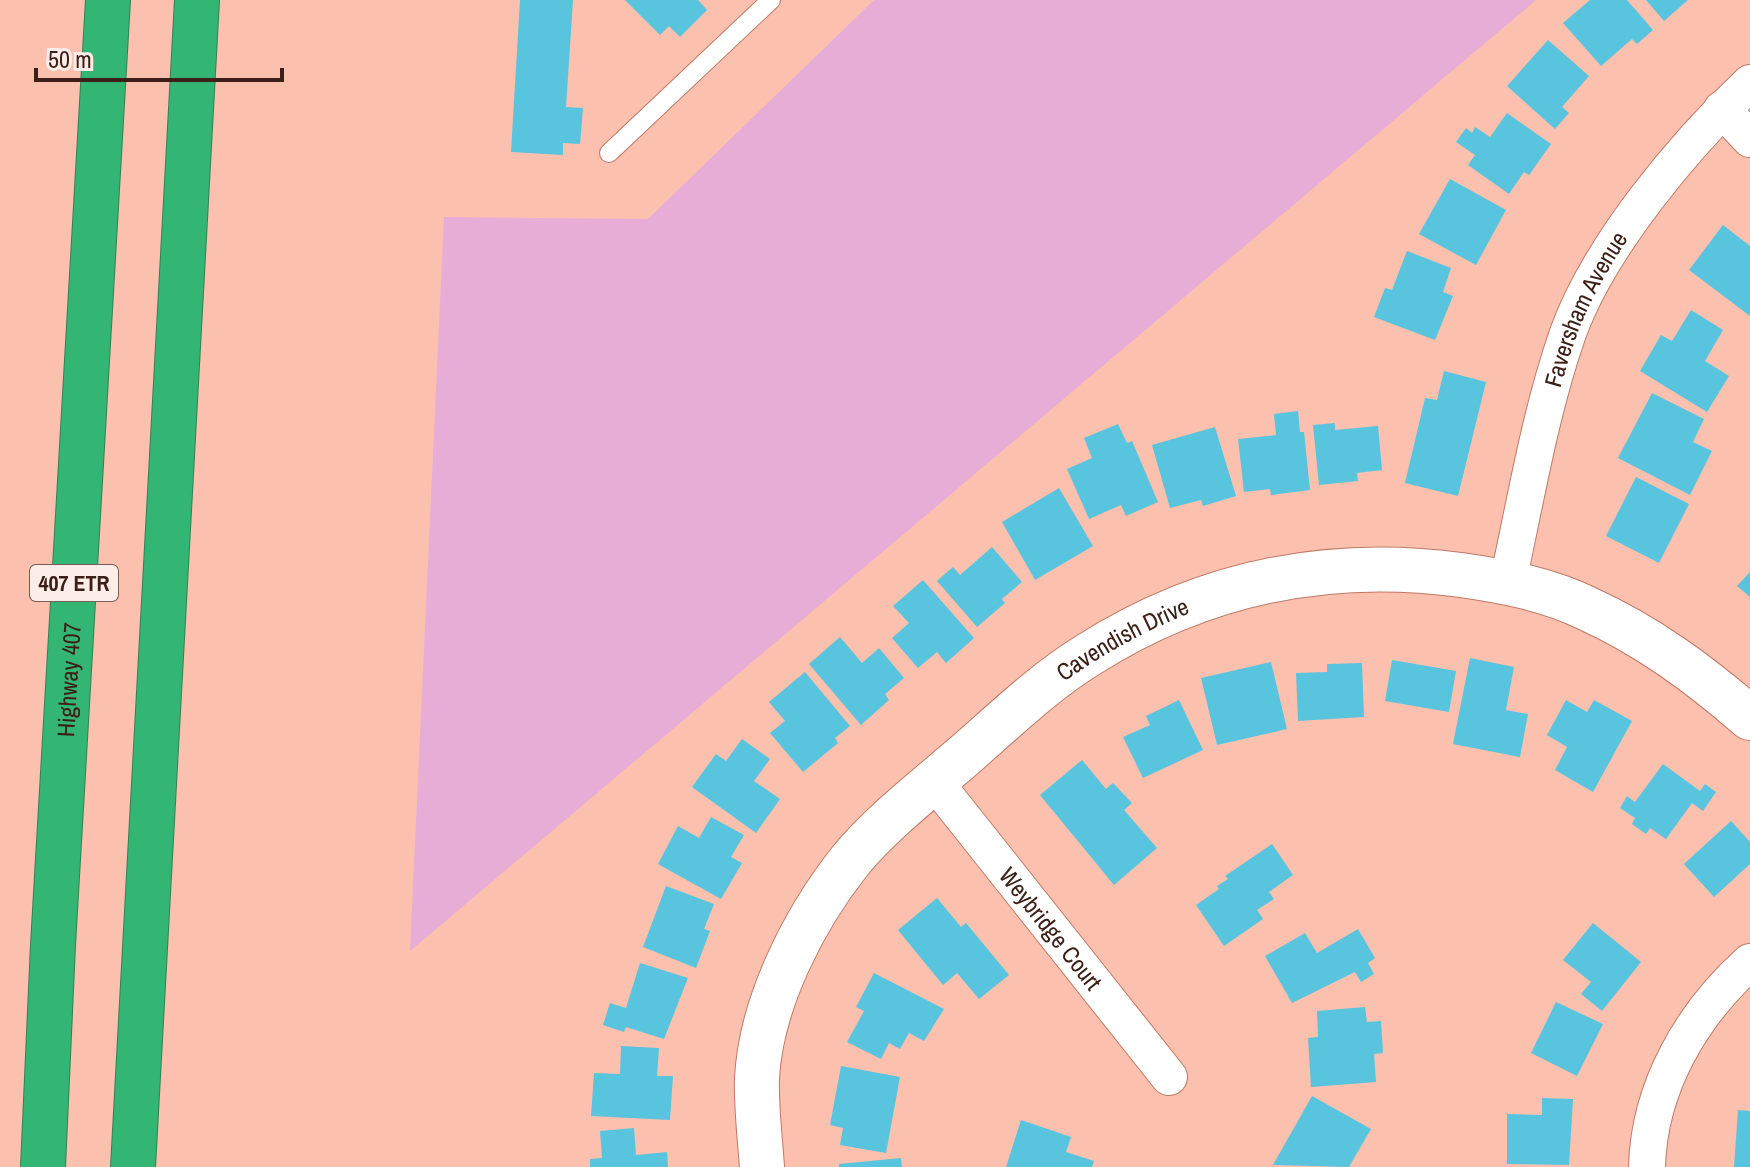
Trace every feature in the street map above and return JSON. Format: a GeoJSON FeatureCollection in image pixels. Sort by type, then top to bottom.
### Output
{"type":"FeatureCollection","features":[{"type":"Feature","properties":{"kind":"highway","name":"Highway 407"},"geometry":{"type":"LineString","coordinates":[[43,1167],[108,0]]}},
{"type":"Feature","properties":{"kind":"highway"},"geometry":{"type":"LineString","coordinates":[[133,1167],[197,0]]}},
{"type":"Feature","properties":{"kind":"street","name":"Faversham Avenue"},"geometry":{"type":"LineString","coordinates":[[1508,581],[1547,408],[1569,330],[1626,229],[1660,180],[1722,109],[1750,83]]}},
{"type":"Feature","properties":{"kind":"street"},"geometry":{"type":"LineString","coordinates":[[1722,109],[1750,139]]}},
{"type":"Feature","properties":{"kind":"street","name":"Cavendish Drive"},"geometry":{"type":"LineString","coordinates":[[762,1167],[757,1076],[771,1006],[808,925],[851,860],[934,781],[1088,655],[1172,610],[1250,583],[1311,572],[1384,567],[1508,581],[1583,606],[1643,637],[1690,666],[1750,718]]}},
{"type":"Feature","properties":{"kind":"street","name":"Weybridge Court"},"geometry":{"type":"LineString","coordinates":[[934,781],[1169,1077]]}},
{"type":"Feature","properties":{"kind":"street"},"geometry":{"type":"LineString","coordinates":[[1647,1167],[1657,1096],[1717,991],[1750,962]]}},
{"type":"Feature","properties":{"kind":"lane"},"geometry":{"type":"LineString","coordinates":[[609,153],[771,0]]}},
{"type":"Feature","properties":{"kind":"shaded area"},"geometry":{"type":"Polygon","coordinates":[[[874,0],[1536,0],[410,951],[444,217],[648,219],[874,0]]]}},
{"type":"Feature","properties":{"kind":"building"},"geometry":{"type":"Polygon","coordinates":[[[520,0],[573,0],[566,107],[583,108],[580,144],[563,143],[563,155],[511,152],[520,0]]]}},
{"type":"Feature","properties":{"kind":"building"},"geometry":{"type":"Polygon","coordinates":[[[625,0],[698,0],[707,10],[680,37],[669,26],[660,35],[625,0]]]}},
{"type":"Feature","properties":{"kind":"building"},"geometry":{"type":"Polygon","coordinates":[[[1590,0],[1627,0],[1653,30],[1637,44],[1632,39],[1601,66],[1563,23],[1590,0]]]}},
{"type":"Feature","properties":{"kind":"building"},"geometry":{"type":"Polygon","coordinates":[[[1646,0],[1688,0],[1664,21],[1646,0]]]}},
{"type":"Feature","properties":{"kind":"building"},"geometry":{"type":"Polygon","coordinates":[[[1548,40],[1589,76],[1562,107],[1569,113],[1555,129],[1507,86],[1548,40]]]}},
{"type":"Feature","properties":{"kind":"building"},"geometry":{"type":"Polygon","coordinates":[[[1507,113],[1551,144],[1529,175],[1524,172],[1509,194],[1468,165],[1475,155],[1456,142],[1466,128],[1472,133],[1475,127],[1490,137],[1507,113]]]}},
{"type":"Feature","properties":{"kind":"building"},"geometry":{"type":"Polygon","coordinates":[[[1450,179],[1506,210],[1476,265],[1419,234],[1450,179]]]}},
{"type":"Feature","properties":{"kind":"building"},"geometry":{"type":"Polygon","coordinates":[[[1723,225],[1750,246],[1750,316],[1689,270],[1723,225]]]}},
{"type":"Feature","properties":{"kind":"building"},"geometry":{"type":"Polygon","coordinates":[[[1407,251],[1451,268],[1443,292],[1453,296],[1435,340],[1374,317],[1385,288],[1392,290],[1407,251]]]}},
{"type":"Feature","properties":{"kind":"building"},"geometry":{"type":"Polygon","coordinates":[[[1691,310],[1723,330],[1705,361],[1729,376],[1707,412],[1640,371],[1661,335],[1672,341],[1691,310]]]}},
{"type":"Feature","properties":{"kind":"building"},"geometry":{"type":"Polygon","coordinates":[[[1444,371],[1486,382],[1458,496],[1405,483],[1425,398],[1437,400],[1444,371]]]}},
{"type":"Feature","properties":{"kind":"building"},"geometry":{"type":"Polygon","coordinates":[[[1652,393],[1704,419],[1693,442],[1712,451],[1690,495],[1618,458],[1652,393]]]}},
{"type":"Feature","properties":{"kind":"building"},"geometry":{"type":"Polygon","coordinates":[[[1298,411],[1300,432],[1304,432],[1310,490],[1271,495],[1270,489],[1244,492],[1238,439],[1276,435],[1274,414],[1298,411]]]}},
{"type":"Feature","properties":{"kind":"building"},"geometry":{"type":"Polygon","coordinates":[[[1335,423],[1335,430],[1378,426],[1382,470],[1357,473],[1358,481],[1319,485],[1313,425],[1335,423]]]}},
{"type":"Feature","properties":{"kind":"building"},"geometry":{"type":"Polygon","coordinates":[[[1118,424],[1127,443],[1132,441],[1158,502],[1126,516],[1121,505],[1089,519],[1067,469],[1092,458],[1084,438],[1118,424]]]}},
{"type":"Feature","properties":{"kind":"building"},"geometry":{"type":"Polygon","coordinates":[[[1215,427],[1236,496],[1203,506],[1201,500],[1170,508],[1152,445],[1215,427]]]}},
{"type":"Feature","properties":{"kind":"building"},"geometry":{"type":"Polygon","coordinates":[[[1636,477],[1689,504],[1659,563],[1606,536],[1636,477]]]}},
{"type":"Feature","properties":{"kind":"building"},"geometry":{"type":"Polygon","coordinates":[[[1059,488],[1093,546],[1035,580],[1002,522],[1059,488]]]}},
{"type":"Feature","properties":{"kind":"building"},"geometry":{"type":"Polygon","coordinates":[[[992,547],[1022,582],[1002,599],[1005,603],[977,627],[937,581],[953,567],[960,575],[992,547]]]}},
{"type":"Feature","properties":{"kind":"building"},"geometry":{"type":"Polygon","coordinates":[[[1750,572],[1750,597],[1737,586],[1750,572]]]}},
{"type":"Feature","properties":{"kind":"building"},"geometry":{"type":"Polygon","coordinates":[[[923,580],[974,638],[946,663],[937,652],[918,668],[892,638],[909,623],[893,606],[923,580]]]}},
{"type":"Feature","properties":{"kind":"building"},"geometry":{"type":"Polygon","coordinates":[[[840,637],[862,663],[879,648],[904,678],[885,694],[889,700],[861,725],[809,664],[840,637]]]}},
{"type":"Feature","properties":{"kind":"building"},"geometry":{"type":"Polygon","coordinates":[[[1470,658],[1514,667],[1506,710],[1528,714],[1520,757],[1453,744],[1470,658]]]}},
{"type":"Feature","properties":{"kind":"building"},"geometry":{"type":"Polygon","coordinates":[[[1392,660],[1456,671],[1449,712],[1385,701],[1392,660]]]}},
{"type":"Feature","properties":{"kind":"building"},"geometry":{"type":"Polygon","coordinates":[[[1271,662],[1287,729],[1217,745],[1201,678],[1271,662]]]}},
{"type":"Feature","properties":{"kind":"building"},"geometry":{"type":"Polygon","coordinates":[[[1362,663],[1364,717],[1298,721],[1296,673],[1327,672],[1327,664],[1362,663]]]}},
{"type":"Feature","properties":{"kind":"building"},"geometry":{"type":"Polygon","coordinates":[[[805,672],[850,726],[835,738],[838,743],[803,772],[770,733],[785,721],[769,702],[805,672]]]}},
{"type":"Feature","properties":{"kind":"building"},"geometry":{"type":"Polygon","coordinates":[[[1179,700],[1203,750],[1143,778],[1123,737],[1150,725],[1146,716],[1179,700]]]}},
{"type":"Feature","properties":{"kind":"building"},"geometry":{"type":"Polygon","coordinates":[[[1566,700],[1587,712],[1594,700],[1632,721],[1593,792],[1555,770],[1567,747],[1547,735],[1566,700]]]}},
{"type":"Feature","properties":{"kind":"building"},"geometry":{"type":"Polygon","coordinates":[[[742,739],[770,759],[754,781],[780,799],[756,833],[692,787],[716,754],[726,761],[742,739]]]}},
{"type":"Feature","properties":{"kind":"building"},"geometry":{"type":"Polygon","coordinates":[[[1082,760],[1106,789],[1113,783],[1132,803],[1124,810],[1157,848],[1114,885],[1040,795],[1082,760]]]}},
{"type":"Feature","properties":{"kind":"building"},"geometry":{"type":"Polygon","coordinates":[[[1663,764],[1700,791],[1705,784],[1716,792],[1703,811],[1692,803],[1666,839],[1650,828],[1646,834],[1632,824],[1635,818],[1620,808],[1627,796],[1635,802],[1663,764]]]}},
{"type":"Feature","properties":{"kind":"building"},"geometry":{"type":"Polygon","coordinates":[[[711,817],[744,835],[731,857],[742,863],[721,899],[658,864],[678,826],[699,838],[711,817]]]}},
{"type":"Feature","properties":{"kind":"building"},"geometry":{"type":"Polygon","coordinates":[[[1731,821],[1750,842],[1750,864],[1714,897],[1684,864],[1731,821]]]}},
{"type":"Feature","properties":{"kind":"building"},"geometry":{"type":"Polygon","coordinates":[[[1272,844],[1293,875],[1269,892],[1274,899],[1257,910],[1263,919],[1224,946],[1196,905],[1219,889],[1217,886],[1228,879],[1225,876],[1272,844]]]}},
{"type":"Feature","properties":{"kind":"building"},"geometry":{"type":"Polygon","coordinates":[[[666,886],[714,904],[704,929],[710,931],[696,968],[643,947],[666,886]]]}},
{"type":"Feature","properties":{"kind":"building"},"geometry":{"type":"Polygon","coordinates":[[[937,898],[961,927],[966,923],[1009,975],[979,999],[957,973],[943,985],[898,930],[937,898]]]}},
{"type":"Feature","properties":{"kind":"building"},"geometry":{"type":"Polygon","coordinates":[[[1593,923],[1641,962],[1602,1011],[1581,994],[1591,982],[1563,960],[1593,923]]]}},
{"type":"Feature","properties":{"kind":"building"},"geometry":{"type":"Polygon","coordinates":[[[1358,929],[1375,958],[1368,963],[1374,974],[1361,982],[1355,972],[1292,1003],[1265,956],[1305,933],[1317,953],[1358,929]]]}},
{"type":"Feature","properties":{"kind":"building"},"geometry":{"type":"Polygon","coordinates":[[[640,963],[688,978],[664,1039],[626,1027],[624,1032],[603,1025],[610,1003],[626,1008],[640,963]]]}},
{"type":"Feature","properties":{"kind":"building"},"geometry":{"type":"Polygon","coordinates":[[[874,973],[944,1009],[924,1041],[909,1033],[900,1049],[889,1043],[881,1059],[847,1042],[864,1011],[856,1007],[874,973]]]}},
{"type":"Feature","properties":{"kind":"building"},"geometry":{"type":"Polygon","coordinates":[[[1556,1002],[1603,1024],[1577,1076],[1531,1053],[1556,1002]]]}},
{"type":"Feature","properties":{"kind":"building"},"geometry":{"type":"Polygon","coordinates":[[[1365,1007],[1367,1022],[1381,1021],[1383,1053],[1374,1054],[1376,1082],[1311,1087],[1308,1038],[1318,1037],[1317,1011],[1365,1007]]]}},
{"type":"Feature","properties":{"kind":"building"},"geometry":{"type":"Polygon","coordinates":[[[621,1046],[659,1048],[657,1076],[673,1076],[670,1120],[591,1116],[594,1073],[620,1074],[621,1046]]]}},
{"type":"Feature","properties":{"kind":"building"},"geometry":{"type":"Polygon","coordinates":[[[841,1066],[900,1077],[886,1153],[840,1145],[843,1128],[830,1125],[841,1066]]]}},
{"type":"Feature","properties":{"kind":"building"},"geometry":{"type":"Polygon","coordinates":[[[1312,1096],[1371,1129],[1349,1167],[1273,1165],[1312,1096]]]}},
{"type":"Feature","properties":{"kind":"building"},"geometry":{"type":"Polygon","coordinates":[[[1542,1098],[1573,1099],[1569,1165],[1507,1164],[1507,1114],[1542,1115],[1542,1098]]]}},
{"type":"Feature","properties":{"kind":"building"},"geometry":{"type":"Polygon","coordinates":[[[1738,1110],[1750,1111],[1750,1167],[1734,1167],[1738,1110]]]}},
{"type":"Feature","properties":{"kind":"building"},"geometry":{"type":"Polygon","coordinates":[[[1021,1120],[1071,1137],[1066,1152],[1094,1161],[1092,1167],[1006,1167],[1021,1120]]]}},
{"type":"Feature","properties":{"kind":"building"},"geometry":{"type":"Polygon","coordinates":[[[634,1128],[636,1155],[667,1152],[668,1167],[590,1167],[590,1159],[602,1158],[600,1131],[634,1128]]]}},
{"type":"Feature","properties":{"kind":"building"},"geometry":{"type":"Polygon","coordinates":[[[901,1158],[902,1167],[839,1167],[839,1164],[901,1158]]]}}]}
